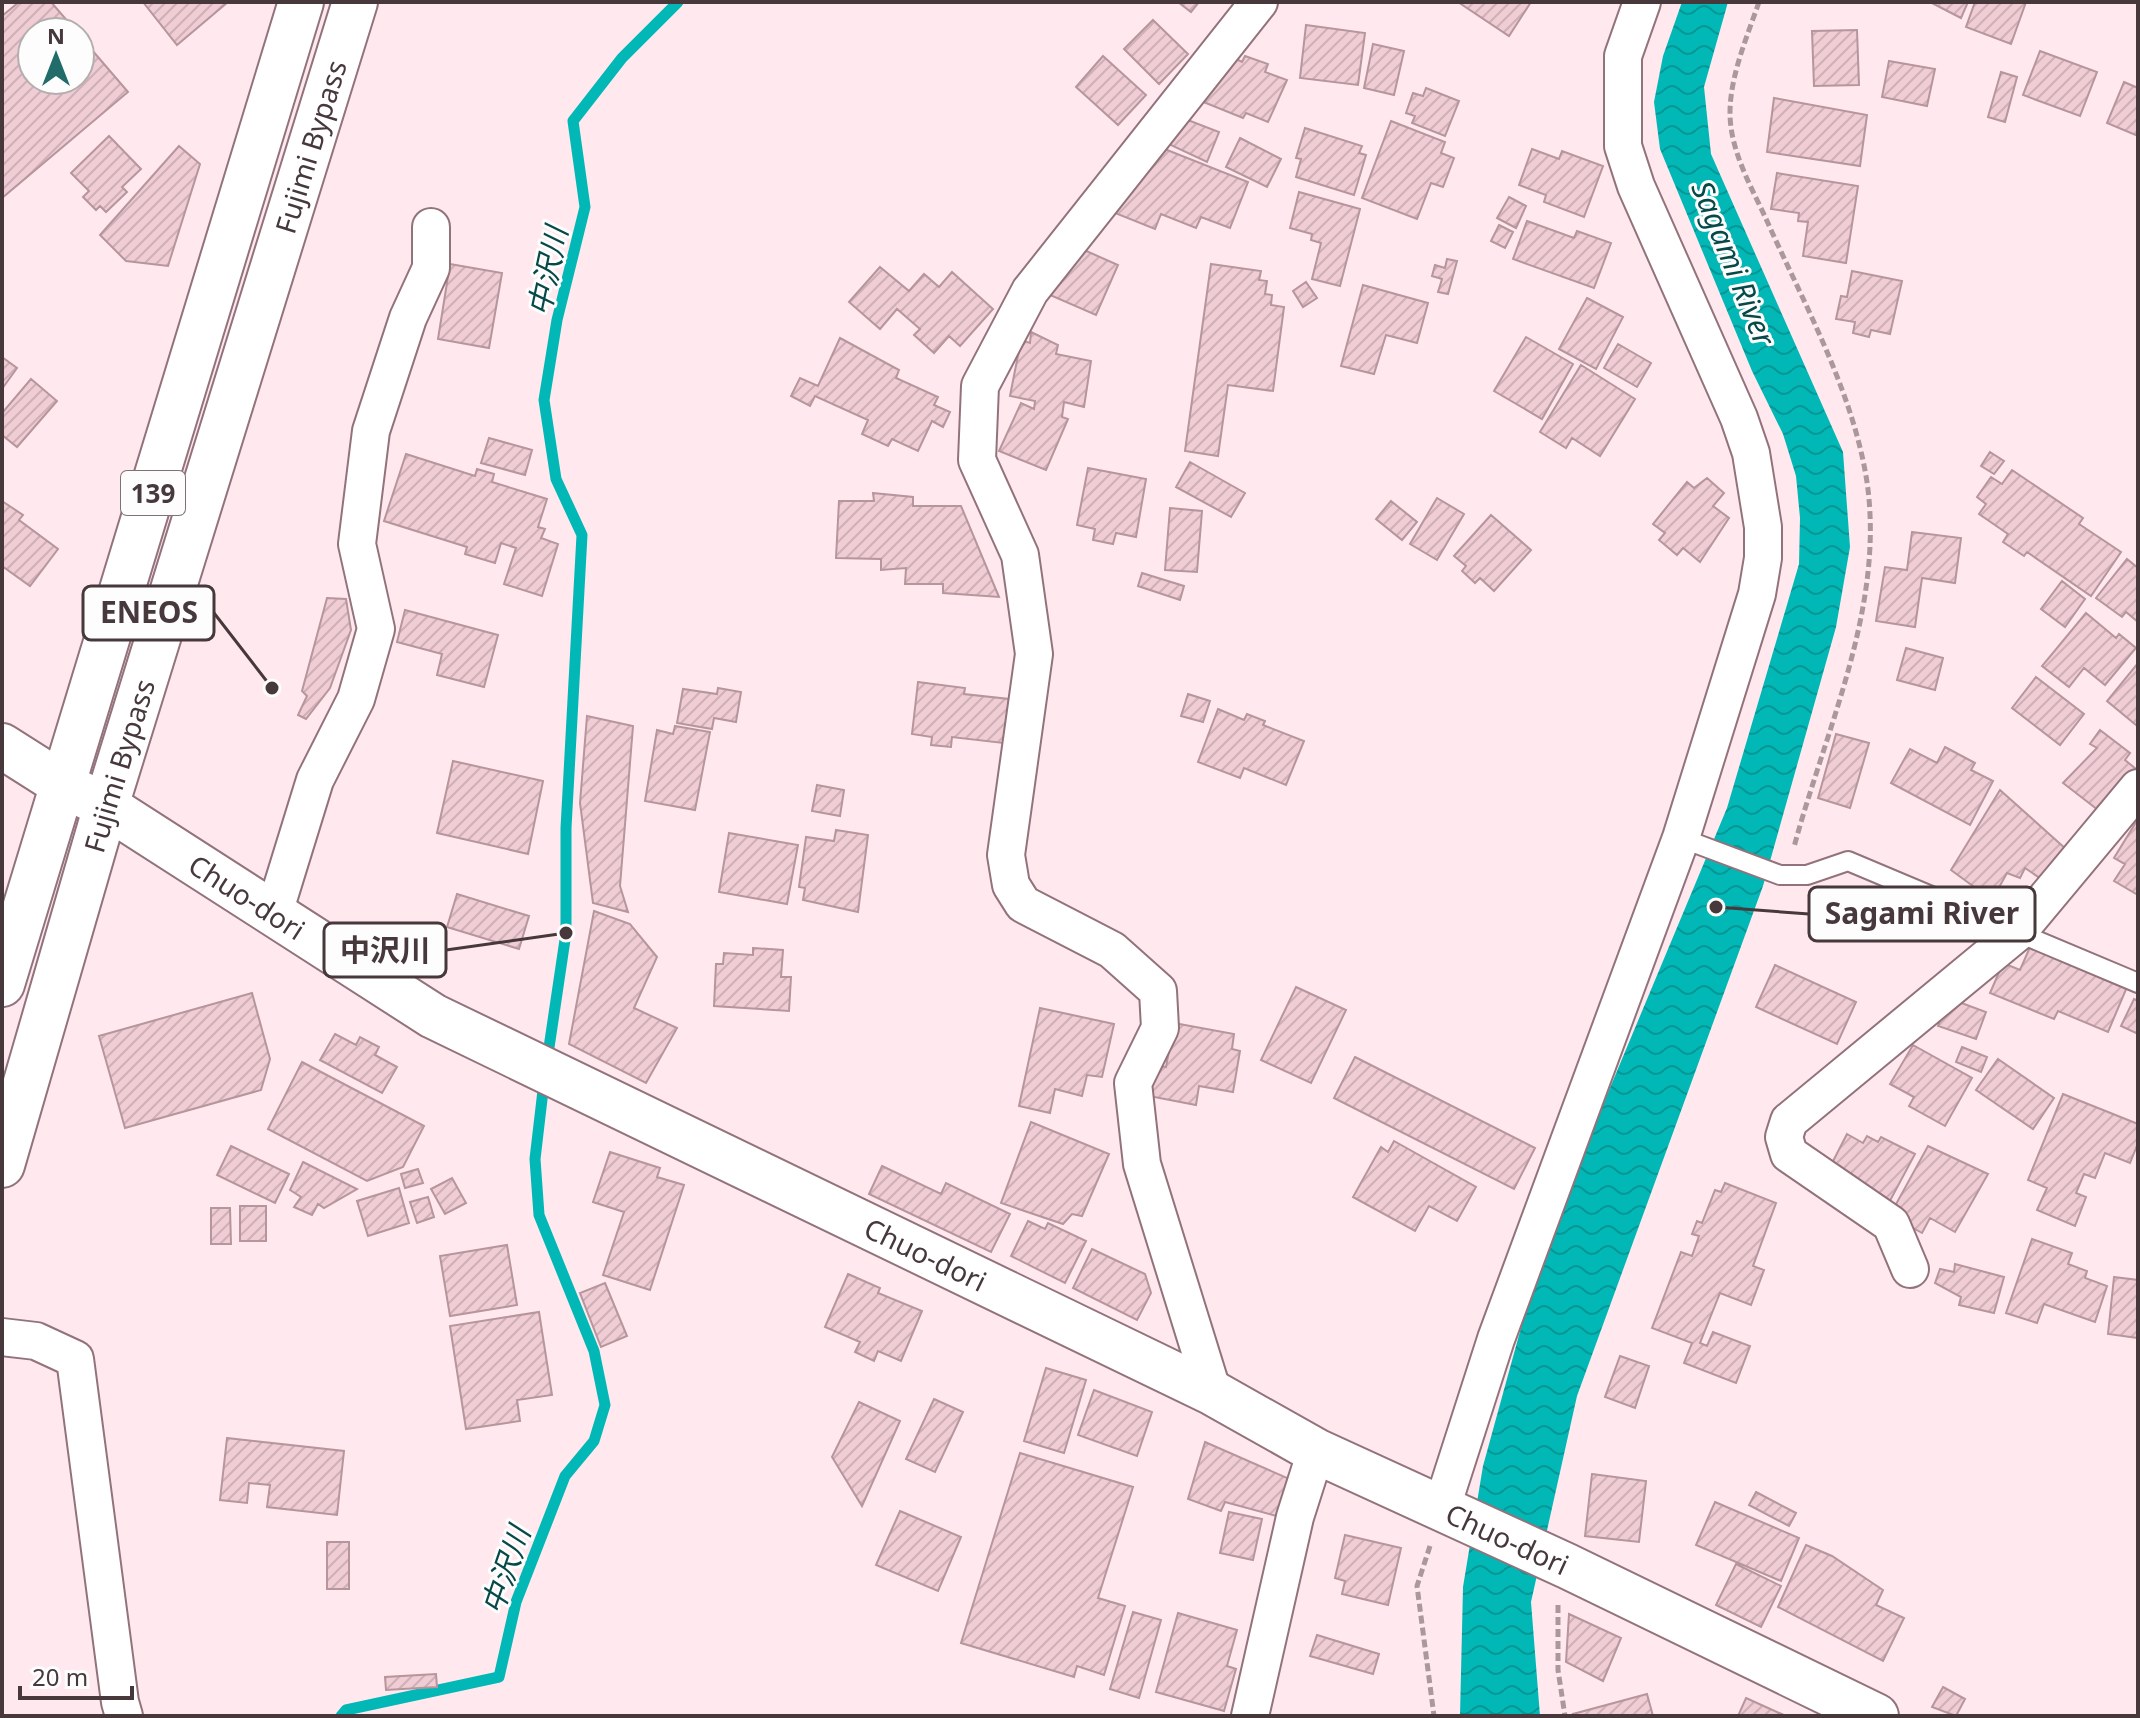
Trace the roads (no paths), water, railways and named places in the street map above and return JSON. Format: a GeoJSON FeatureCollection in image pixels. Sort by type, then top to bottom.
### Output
{"type":"FeatureCollection","features":[{"type":"Feature","properties":{"kind":"main road","name":"Fujimi Bypass"},"geometry":{"type":"LineString","coordinates":[[2,984],[65,786],[301,2]]}},
{"type":"Feature","properties":{"kind":"main road","name":"Fujimi Bypass"},"geometry":{"type":"LineString","coordinates":[[2,1165],[106,806],[355,2]]}},
{"type":"Feature","properties":{"kind":"main road","name":"Chuo-dori"},"geometry":{"type":"LineString","coordinates":[[2,746],[65,786],[106,806],[433,1016],[1213,1393],[1316,1451],[1567,1566],[1876,1716]]}},
{"type":"Feature","properties":{"kind":"street"},"geometry":{"type":"LineString","coordinates":[[1213,1393],[1142,1164],[1133,1083],[1160,1028],[1158,991],[1112,950],[1023,904],[1011,885],[1006,855],[1034,654],[1020,555],[977,460],[980,386],[1030,291],[1259,2]]}},
{"type":"Feature","properties":{"kind":"street"},"geometry":{"type":"LineString","coordinates":[[1447,1513],[1496,1339],[1688,841],[1757,594],[1763,527],[1759,488],[1739,418],[1636,186],[1623,146],[1623,56],[1642,2]]}},
{"type":"Feature","properties":{"kind":"street"},"geometry":{"type":"LineString","coordinates":[[274,913],[315,780],[356,699],[376,629],[357,544],[371,431],[408,318],[431,268],[431,227]]}},
{"type":"Feature","properties":{"kind":"street"},"geometry":{"type":"LineString","coordinates":[[1910,1269],[1891,1224],[1789,1154],[1784,1137],[1789,1121],[2018,932],[2138,788]]}},
{"type":"Feature","properties":{"kind":"street"},"geometry":{"type":"LineString","coordinates":[[2,1337],[36,1341],[75,1359],[124,1716]]}},
{"type":"Feature","properties":{"kind":"street"},"geometry":{"type":"LineString","coordinates":[[1250,1716],[1295,1517],[1316,1451]]}},
{"type":"Feature","properties":{"kind":"lane"},"geometry":{"type":"LineString","coordinates":[[1688,841],[1783,875],[1807,875],[1848,861],[2138,983]]}},
{"type":"Feature","properties":{"kind":"water"},"geometry":{"type":"Polygon","coordinates":[[[1682,2],[1728,2],[1704,87],[1711,154],[1843,452],[1850,547],[1836,627],[1763,886],[1577,1396],[1531,1602],[1540,1716],[1460,1716],[1463,1587],[1483,1466],[1543,1248],[1727,808],[1799,564],[1800,518],[1796,476],[1783,434],[1752,371],[1660,149],[1654,102],[1663,56],[1682,2]]]}},
{"type":"Feature","properties":{"kind":"waterway","name":"中沢川"},"geometry":{"type":"LineString","coordinates":[[547,1061],[566,933],[566,828],[582,535],[556,479],[544,400],[557,320],[585,207],[573,121],[622,58],[678,2]]}},
{"type":"Feature","properties":{"kind":"waterway","name":"中沢川"},"geometry":{"type":"LineString","coordinates":[[341,1716],[346,1710],[499,1677],[516,1602],[565,1476],[594,1441],[605,1405],[594,1351],[539,1215],[535,1159],[544,1082]]}},
{"type":"Feature","properties":{"kind":"place","name":"ENEOS"},"geometry":{"type":"Point","coordinates":[272,688]}},
{"type":"Feature","properties":{"kind":"place","name":"Sagami River"},"geometry":{"type":"Point","coordinates":[1716,907]}},
{"type":"Feature","properties":{"kind":"place","name":"中沢川"},"geometry":{"type":"Point","coordinates":[566,933]}}]}
